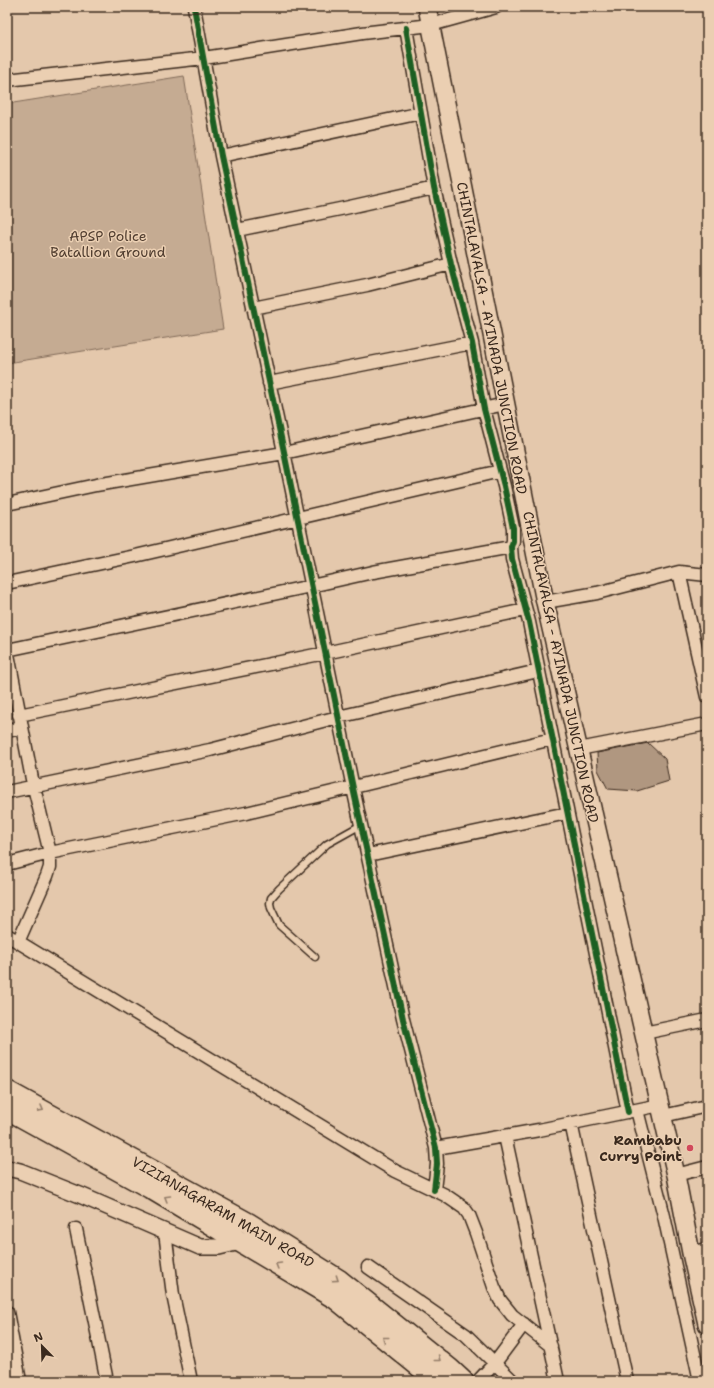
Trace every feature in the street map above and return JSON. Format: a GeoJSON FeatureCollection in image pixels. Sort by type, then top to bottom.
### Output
{"type":"FeatureCollection","features":[{"type":"Feature","properties":{"kind":"highway","name":"VIZIANAGARAM MAIN ROAD"},"geometry":{"type":"LineString","coordinates":[[7,1091],[248,1223],[339,1280],[464,1381]]}},
{"type":"Feature","properties":{"kind":"highway","name":"VIZIANAGARAM MAIN ROAD"},"geometry":{"type":"LineString","coordinates":[[7,1109],[150,1188],[336,1299],[437,1381]]}},
{"type":"Feature","properties":{"kind":"main road","name":"CHINTALAVALSA - AYINADA JUNCTION ROAD"},"geometry":{"type":"LineString","coordinates":[[427,7],[544,602],[676,1175],[699,1251],[707,1324]]}},
{"type":"Feature","properties":{"kind":"street"},"geometry":{"type":"LineString","coordinates":[[194,7],[221,156],[254,308],[353,788],[403,1018],[436,1148],[437,1164],[434,1190]]}},
{"type":"Feature","properties":{"kind":"street"},"geometry":{"type":"LineString","coordinates":[[7,80],[204,58],[362,33],[431,25],[496,7]]}},
{"type":"Feature","properties":{"kind":"street"},"geometry":{"type":"LineString","coordinates":[[406,28],[434,188],[451,264],[472,343],[484,409],[500,471],[512,528],[512,559],[517,583],[525,610],[567,813],[632,1111],[664,1216],[700,1381]]}},
{"type":"Feature","properties":{"kind":"street"},"geometry":{"type":"LineString","coordinates":[[221,156],[421,113]]}},
{"type":"Feature","properties":{"kind":"street"},"geometry":{"type":"LineString","coordinates":[[237,230],[434,188]]}},
{"type":"Feature","properties":{"kind":"street"},"geometry":{"type":"LineString","coordinates":[[254,308],[367,285],[451,264]]}},
{"type":"Feature","properties":{"kind":"street"},"geometry":{"type":"LineString","coordinates":[[269,383],[472,343]]}},
{"type":"Feature","properties":{"kind":"street"},"geometry":{"type":"LineString","coordinates":[[7,504],[96,485],[284,453],[505,404]]}},
{"type":"Feature","properties":{"kind":"street"},"geometry":{"type":"LineString","coordinates":[[7,583],[135,556],[500,471]]}},
{"type":"Feature","properties":{"kind":"street"},"geometry":{"type":"LineString","coordinates":[[18,942],[47,876],[50,867],[50,853],[34,787],[7,650],[373,572],[511,547]]}},
{"type":"Feature","properties":{"kind":"street"},"geometry":{"type":"LineString","coordinates":[[544,602],[597,593],[678,572],[707,575]]}},
{"type":"Feature","properties":{"kind":"street"},"geometry":{"type":"LineString","coordinates":[[678,572],[707,697]]}},
{"type":"Feature","properties":{"kind":"street"},"geometry":{"type":"LineString","coordinates":[[19,715],[325,653],[525,610]]}},
{"type":"Feature","properties":{"kind":"street"},"geometry":{"type":"LineString","coordinates":[[7,792],[210,750],[338,717],[538,672]]}},
{"type":"Feature","properties":{"kind":"street"},"geometry":{"type":"LineString","coordinates":[[578,749],[707,724]]}},
{"type":"Feature","properties":{"kind":"street"},"geometry":{"type":"LineString","coordinates":[[7,730],[22,727]]}},
{"type":"Feature","properties":{"kind":"street"},"geometry":{"type":"LineString","coordinates":[[7,864],[50,853],[246,814],[552,739]]}},
{"type":"Feature","properties":{"kind":"street"},"geometry":{"type":"LineString","coordinates":[[368,855],[567,813]]}},
{"type":"Feature","properties":{"kind":"street"},"geometry":{"type":"LineString","coordinates":[[7,935],[396,1171],[445,1195],[464,1208],[469,1215],[500,1300],[512,1315],[551,1346]]}},
{"type":"Feature","properties":{"kind":"street"},"geometry":{"type":"LineString","coordinates":[[644,1033],[707,1020]]}},
{"type":"Feature","properties":{"kind":"street"},"geometry":{"type":"LineString","coordinates":[[436,1148],[632,1111],[707,1106]]}},
{"type":"Feature","properties":{"kind":"street"},"geometry":{"type":"LineString","coordinates":[[571,1123],[627,1381]]}},
{"type":"Feature","properties":{"kind":"street"},"geometry":{"type":"LineString","coordinates":[[505,1136],[558,1381]]}},
{"type":"Feature","properties":{"kind":"street"},"geometry":{"type":"LineString","coordinates":[[676,1175],[707,1167]]}},
{"type":"Feature","properties":{"kind":"street"},"geometry":{"type":"LineString","coordinates":[[7,1168],[20,1171],[80,1195],[200,1247],[219,1247],[240,1242]]}},
{"type":"Feature","properties":{"kind":"street"},"geometry":{"type":"LineString","coordinates":[[76,1229],[107,1381]]}},
{"type":"Feature","properties":{"kind":"street"},"geometry":{"type":"LineString","coordinates":[[164,1232],[173,1295],[191,1381]]}},
{"type":"Feature","properties":{"kind":"street"},"geometry":{"type":"LineString","coordinates":[[368,1267],[466,1335],[513,1381]]}},
{"type":"Feature","properties":{"kind":"street"},"geometry":{"type":"LineString","coordinates":[[7,1312],[20,1381]]}},
{"type":"Feature","properties":{"kind":"street"},"geometry":{"type":"LineString","coordinates":[[478,1381],[495,1363],[524,1324]]}},
{"type":"Feature","properties":{"kind":"lane"},"geometry":{"type":"LineString","coordinates":[[315,957],[279,925],[271,908],[271,898],[327,844],[361,825]]}},
{"type":"Feature","properties":{"kind":"green space"},"geometry":{"type":"Polygon","coordinates":[[[225,7],[299,7],[286,11],[254,9],[246,11],[241,8],[225,7]]]}},
{"type":"Feature","properties":{"kind":"green space","name":"APSP Police Batallion Ground"},"geometry":{"type":"Polygon","coordinates":[[[184,76],[223,329],[7,363],[7,104],[184,76]]]}},
{"type":"Feature","properties":{"kind":"building"},"geometry":{"type":"Polygon","coordinates":[[[648,743],[665,759],[669,781],[637,791],[608,789],[598,770],[597,753],[648,743]]]}},
{"type":"Feature","properties":{"kind":"cycle path"},"geometry":{"type":"LineString","coordinates":[[194,7],[221,156],[353,788],[403,1019],[436,1148],[437,1164],[434,1190]]}},
{"type":"Feature","properties":{"kind":"cycle path"},"geometry":{"type":"LineString","coordinates":[[406,28],[434,188],[451,264],[472,343],[484,409],[504,486],[513,528],[513,541],[511,547],[512,559],[529,622],[628,1112]]}},
{"type":"Feature","properties":{"kind":"place","name":"Rambabu Curry Point"},"geometry":{"type":"Point","coordinates":[690,1148]}}]}
